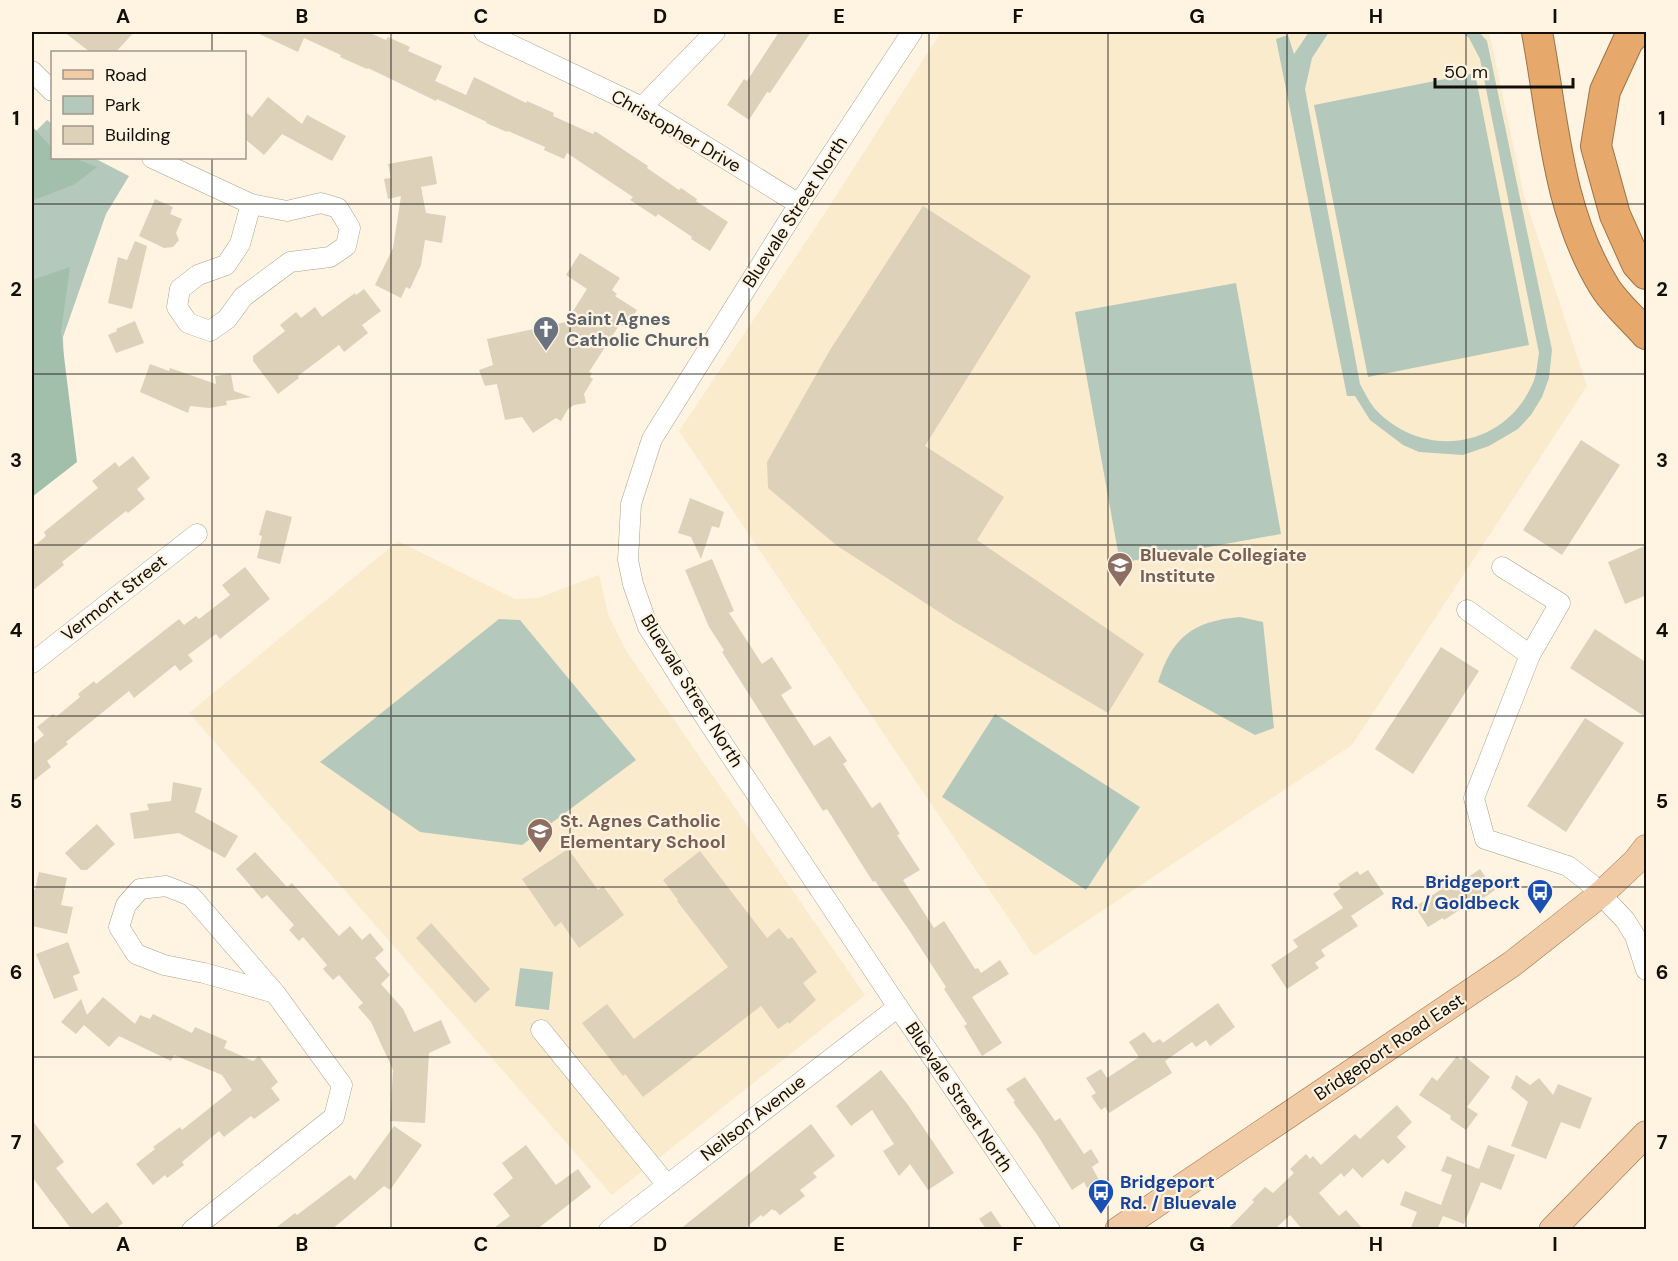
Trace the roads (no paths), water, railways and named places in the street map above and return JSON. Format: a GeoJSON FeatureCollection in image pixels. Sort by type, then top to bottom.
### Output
{"type":"FeatureCollection","features":[{"type":"Feature","properties":{"kind":"highway"},"geometry":{"type":"LineString","coordinates":[[1537,32],[1554,147],[1576,229],[1604,287],[1647,334]]}},
{"type":"Feature","properties":{"kind":"highway"},"geometry":{"type":"LineString","coordinates":[[1636,32],[1628,41],[1605,91],[1596,146],[1615,215],[1637,264],[1647,274]]}},
{"type":"Feature","properties":{"kind":"main road","name":"Bridgeport Road East"},"geometry":{"type":"LineString","coordinates":[[1118,1230],[1512,964],[1601,894],[1647,848]]}},
{"type":"Feature","properties":{"kind":"main road"},"geometry":{"type":"LineString","coordinates":[[1552,1230],[1647,1134]]}},
{"type":"Feature","properties":{"kind":"street","name":"Christopher Drive"},"geometry":{"type":"LineString","coordinates":[[484,32],[642,107],[799,204]]}},
{"type":"Feature","properties":{"kind":"street"},"geometry":{"type":"LineString","coordinates":[[642,107],[715,32]]}},
{"type":"Feature","properties":{"kind":"street","name":"Bluevale Street North"},"geometry":{"type":"LineString","coordinates":[[912,32],[799,204],[652,439],[631,504],[628,560],[633,584],[648,627],[898,1007],[1050,1230]]}},
{"type":"Feature","properties":{"kind":"street"},"geometry":{"type":"LineString","coordinates":[[32,71],[51,90]]}},
{"type":"Feature","properties":{"kind":"street"},"geometry":{"type":"LineString","coordinates":[[154,159],[251,204],[287,211],[321,203],[339,208],[350,228],[346,246],[330,257],[290,262],[243,297],[227,320],[210,331],[188,323],[177,307],[180,289],[198,275],[226,265],[240,244],[251,204]]}},
{"type":"Feature","properties":{"kind":"street","name":"Vermont Street"},"geometry":{"type":"LineString","coordinates":[[32,663],[197,534]]}},
{"type":"Feature","properties":{"kind":"street"},"geometry":{"type":"LineString","coordinates":[[1502,567],[1560,603],[1530,655],[1474,798],[1485,840],[1568,866],[1601,894],[1625,920],[1635,936],[1647,970]]}},
{"type":"Feature","properties":{"kind":"street"},"geometry":{"type":"LineString","coordinates":[[1467,610],[1530,655]]}},
{"type":"Feature","properties":{"kind":"street"},"geometry":{"type":"LineString","coordinates":[[192,1230],[334,1117],[342,1085],[274,993],[191,896],[166,886],[140,889],[126,905],[119,927],[136,954],[164,965],[204,973],[274,993]]}},
{"type":"Feature","properties":{"kind":"street","name":"Neilson Avenue"},"geometry":{"type":"LineString","coordinates":[[609,1230],[898,1007]]}},
{"type":"Feature","properties":{"kind":"street"},"geometry":{"type":"LineString","coordinates":[[541,1030],[667,1185]]}},
{"type":"Feature","properties":{"kind":"place","name":"Saint Agnes Catholic Church"},"geometry":{"type":"Point","coordinates":[546,352]}},
{"type":"Feature","properties":{"kind":"place","name":"Bluevale Collegiate Institute"},"geometry":{"type":"Point","coordinates":[1120,588]}},
{"type":"Feature","properties":{"kind":"place","name":"St. Agnes Catholic Elementary School"},"geometry":{"type":"Point","coordinates":[540,854]}},
{"type":"Feature","properties":{"kind":"place","name":"Bridgeport Rd. / Goldbeck"},"geometry":{"type":"Point","coordinates":[1540,915]}},
{"type":"Feature","properties":{"kind":"place","name":"Bridgeport Rd. / Bluevale"},"geometry":{"type":"Point","coordinates":[1101,1215]}}]}
